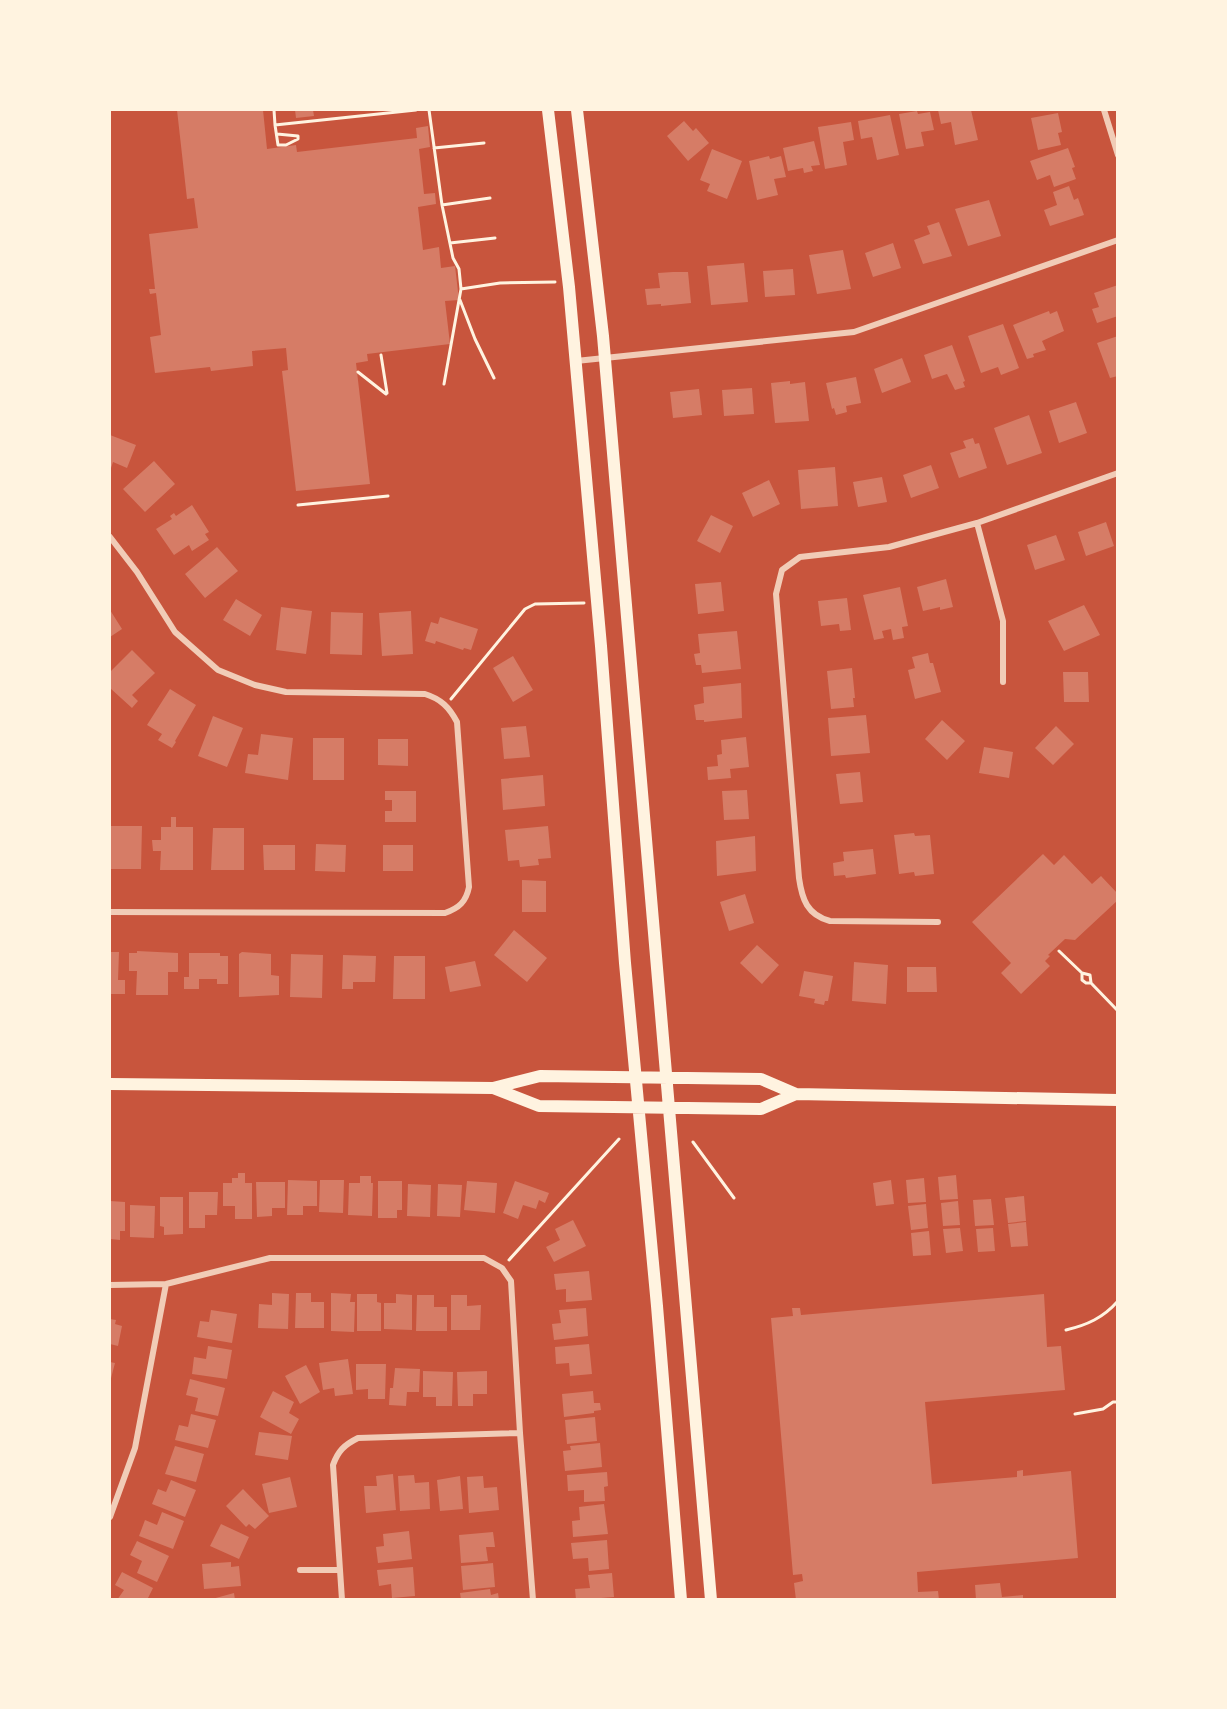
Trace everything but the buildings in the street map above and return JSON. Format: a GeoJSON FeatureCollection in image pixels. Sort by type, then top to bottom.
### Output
{"type":"FeatureCollection","features":[{"type":"Feature","properties":{"kind":"main road"},"geometry":{"type":"LineString","coordinates":[[548,110],[569,281],[681,1599]]}},
{"type":"Feature","properties":{"kind":"main road"},"geometry":{"type":"LineString","coordinates":[[577,110],[605,358],[711,1599]]}},
{"type":"Feature","properties":{"kind":"main road"},"geometry":{"type":"LineString","coordinates":[[110,1084],[493,1088],[540,1076],[635,1077],[761,1079],[796,1094],[1118,1100]]}},
{"type":"Feature","properties":{"kind":"main road"},"geometry":{"type":"LineString","coordinates":[[493,1088],[539,1106],[761,1109],[796,1094]]}},
{"type":"Feature","properties":{"kind":"street"},"geometry":{"type":"LineString","coordinates":[[1104,110],[1118,155]]}},
{"type":"Feature","properties":{"kind":"street"},"geometry":{"type":"LineString","coordinates":[[575,361],[854,332],[1118,240]]}},
{"type":"Feature","properties":{"kind":"street"},"geometry":{"type":"LineString","coordinates":[[938,922],[830,921],[820,919],[812,913],[802,897],[776,594],[782,570],[800,557],[890,547],[977,523],[1118,473]]}},
{"type":"Feature","properties":{"kind":"street"},"geometry":{"type":"LineString","coordinates":[[977,523],[1003,621],[1003,682]]}},
{"type":"Feature","properties":{"kind":"street"},"geometry":{"type":"LineString","coordinates":[[110,537],[137,572],[176,632],[218,670],[255,685],[286,692],[425,694],[438,698],[446,705],[456,722],[469,887],[466,899],[456,910],[445,913],[110,912]]}},
{"type":"Feature","properties":{"kind":"street"},"geometry":{"type":"LineString","coordinates":[[110,1285],[166,1284],[270,1258],[484,1258],[502,1268],[511,1281],[533,1599]]}},
{"type":"Feature","properties":{"kind":"street"},"geometry":{"type":"LineString","coordinates":[[110,1517],[135,1448],[166,1284]]}},
{"type":"Feature","properties":{"kind":"street"},"geometry":{"type":"LineString","coordinates":[[342,1599],[333,1465],[337,1453],[343,1446],[358,1438],[520,1433]]}},
{"type":"Feature","properties":{"kind":"street"},"geometry":{"type":"LineString","coordinates":[[300,1570],[339,1570]]}},
{"type":"Feature","properties":{"kind":"path"},"geometry":{"type":"LineString","coordinates":[[274,110],[278,145],[286,145],[298,139],[298,136],[277,134]]}},
{"type":"Feature","properties":{"kind":"path"},"geometry":{"type":"LineString","coordinates":[[275,125],[417,110]]}},
{"type":"Feature","properties":{"kind":"path"},"geometry":{"type":"LineString","coordinates":[[429,110],[442,205],[453,258],[459,269],[461,289],[444,384]]}},
{"type":"Feature","properties":{"kind":"path"},"geometry":{"type":"LineString","coordinates":[[434,148],[484,143]]}},
{"type":"Feature","properties":{"kind":"path"},"geometry":{"type":"LineString","coordinates":[[442,205],[490,198]]}},
{"type":"Feature","properties":{"kind":"path"},"geometry":{"type":"LineString","coordinates":[[450,243],[495,238]]}},
{"type":"Feature","properties":{"kind":"path"},"geometry":{"type":"LineString","coordinates":[[461,289],[500,284],[569,281]]}},
{"type":"Feature","properties":{"kind":"path"},"geometry":{"type":"LineString","coordinates":[[460,298],[475,339],[494,378]]}},
{"type":"Feature","properties":{"kind":"path"},"geometry":{"type":"LineString","coordinates":[[358,372],[386,394],[381,355]]}},
{"type":"Feature","properties":{"kind":"path"},"geometry":{"type":"LineString","coordinates":[[298,505],[388,496]]}},
{"type":"Feature","properties":{"kind":"path"},"geometry":{"type":"LineString","coordinates":[[446,705],[525,609],[535,604],[595,602]]}},
{"type":"Feature","properties":{"kind":"path"},"geometry":{"type":"LineString","coordinates":[[1059,951],[1082,973],[1090,975],[1091,983]]}},
{"type":"Feature","properties":{"kind":"path"},"geometry":{"type":"LineString","coordinates":[[1082,973],[1082,980],[1091,983],[1118,1011]]}},
{"type":"Feature","properties":{"kind":"path"},"geometry":{"type":"LineString","coordinates":[[502,1268],[619,1139]]}},
{"type":"Feature","properties":{"kind":"path"},"geometry":{"type":"LineString","coordinates":[[693,1142],[734,1198]]}},
{"type":"Feature","properties":{"kind":"path"},"geometry":{"type":"LineString","coordinates":[[1066,1330],[1087,1325],[1118,1301]]}},
{"type":"Feature","properties":{"kind":"path"},"geometry":{"type":"LineString","coordinates":[[1075,1414],[1103,1409],[1111,1403],[1118,1402]]}}]}
